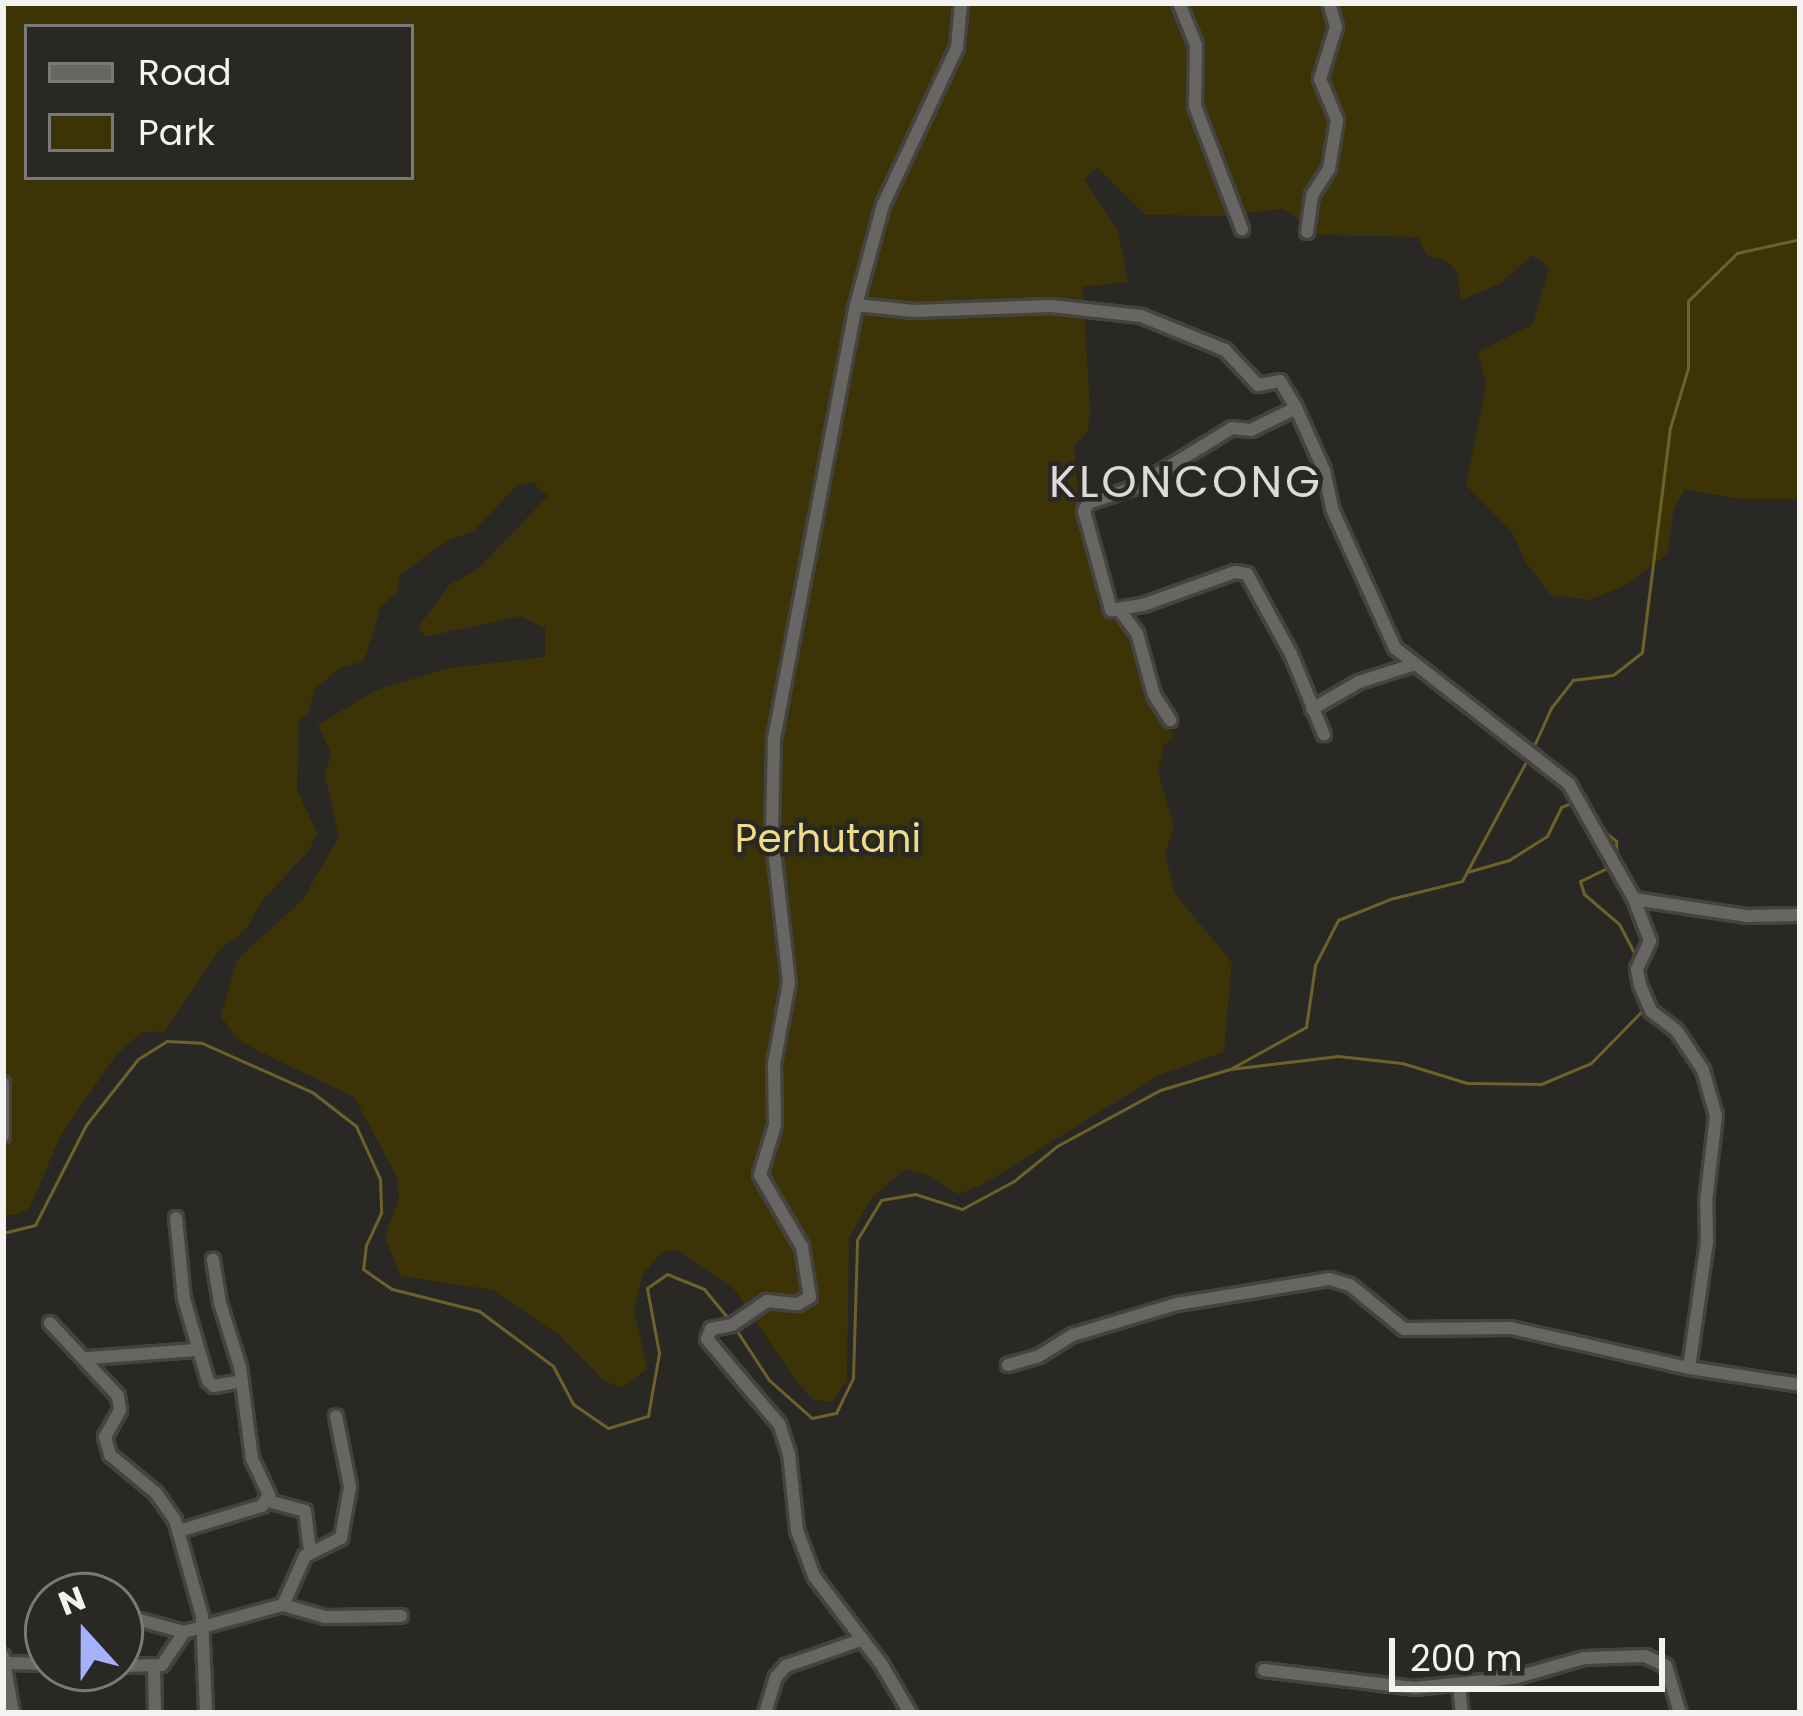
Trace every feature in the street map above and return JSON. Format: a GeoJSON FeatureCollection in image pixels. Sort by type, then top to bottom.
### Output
{"type":"FeatureCollection","features":[{"type":"Feature","properties":{"kind":"street"},"geometry":{"type":"LineString","coordinates":[[910,1713],[825,1595],[803,1551],[789,1454],[779,1424],[707,1339],[711,1329],[733,1325],[772,1299],[803,1304],[811,1292],[802,1247],[769,1198],[760,1175],[777,1112],[774,1064],[789,982],[775,869],[773,753],[856,305],[883,206],[957,48],[961,3]]}},
{"type":"Feature","properties":{"kind":"street"},"geometry":{"type":"LineString","coordinates":[[1179,3],[1196,45],[1195,106],[1242,229]]}},
{"type":"Feature","properties":{"kind":"street"},"geometry":{"type":"LineString","coordinates":[[1307,232],[1312,195],[1328,169],[1336,133],[1336,112],[1320,80],[1335,33],[1329,3]]}},
{"type":"Feature","properties":{"kind":"street"},"geometry":{"type":"LineString","coordinates":[[856,305],[914,311],[1051,306],[1141,316],[1226,350],[1258,385],[1280,380],[1324,470],[1332,508],[1390,639],[1414,664],[1532,751],[1585,807],[1634,899],[1650,941],[1637,969],[1640,985],[1651,1011],[1676,1030],[1703,1070],[1716,1116],[1705,1264],[1689,1368]]}},
{"type":"Feature","properties":{"kind":"street"},"geometry":{"type":"LineString","coordinates":[[1170,720],[1154,695],[1137,633],[1121,612],[1108,607],[1085,516],[1088,503],[1143,484],[1232,428],[1251,430],[1296,408]]}},
{"type":"Feature","properties":{"kind":"street"},"geometry":{"type":"LineString","coordinates":[[1121,612],[1242,571],[1284,640],[1324,735]]}},
{"type":"Feature","properties":{"kind":"street"},"geometry":{"type":"LineString","coordinates":[[1312,709],[1359,682],[1414,664]]}},
{"type":"Feature","properties":{"kind":"street"},"geometry":{"type":"LineString","coordinates":[[1634,899],[1746,916],[1800,915]]}},
{"type":"Feature","properties":{"kind":"street"},"geometry":{"type":"LineString","coordinates":[[3,1083],[3,1136]]}},
{"type":"Feature","properties":{"kind":"street"},"geometry":{"type":"LineString","coordinates":[[176,1218],[184,1299],[196,1350],[210,1384],[242,1382]]}},
{"type":"Feature","properties":{"kind":"street"},"geometry":{"type":"LineString","coordinates":[[213,1260],[242,1382],[252,1459],[268,1485],[268,1501]]}},
{"type":"Feature","properties":{"kind":"street"},"geometry":{"type":"LineString","coordinates":[[1008,1365],[1039,1356],[1072,1335],[1177,1304],[1328,1280],[1350,1285],[1404,1329],[1511,1328],[1689,1368],[1800,1385]]}},
{"type":"Feature","properties":{"kind":"street"},"geometry":{"type":"LineString","coordinates":[[50,1323],[88,1358],[120,1403],[106,1447],[167,1505],[178,1531],[204,1626],[206,1713]]}},
{"type":"Feature","properties":{"kind":"street"},"geometry":{"type":"LineString","coordinates":[[88,1358],[196,1350]]}},
{"type":"Feature","properties":{"kind":"street"},"geometry":{"type":"LineString","coordinates":[[310,1550],[341,1538],[346,1526],[350,1473],[336,1416]]}},
{"type":"Feature","properties":{"kind":"street"},"geometry":{"type":"LineString","coordinates":[[178,1531],[268,1501],[305,1511],[310,1550],[284,1605]]}},
{"type":"Feature","properties":{"kind":"street"},"geometry":{"type":"LineString","coordinates":[[144,1621],[184,1631],[284,1605],[325,1617],[400,1616]]}},
{"type":"Feature","properties":{"kind":"street"},"geometry":{"type":"LineString","coordinates":[[144,1667],[168,1662],[184,1631]]}},
{"type":"Feature","properties":{"kind":"street"},"geometry":{"type":"LineString","coordinates":[[765,1713],[776,1677],[786,1666],[861,1640]]}},
{"type":"Feature","properties":{"kind":"street"},"geometry":{"type":"LineString","coordinates":[[1264,1670],[1370,1685],[1459,1686],[1514,1678],[1583,1658],[1645,1656],[1664,1663],[1680,1713]]}},
{"type":"Feature","properties":{"kind":"street"},"geometry":{"type":"LineString","coordinates":[[4,1659],[13,1713]]}},
{"type":"Feature","properties":{"kind":"street"},"geometry":{"type":"LineString","coordinates":[[154,1668],[155,1713]]}},
{"type":"Feature","properties":{"kind":"street"},"geometry":{"type":"LineString","coordinates":[[1459,1686],[1462,1713]]}},
{"type":"Feature","properties":{"kind":"green space","name":"Perhutani"},"geometry":{"type":"Polygon","coordinates":[[[3,3],[1800,3],[1800,499],[1741,499],[1685,490],[1674,509],[1667,554],[1626,585],[1590,600],[1551,595],[1525,561],[1512,532],[1466,485],[1486,386],[1478,352],[1533,324],[1549,268],[1532,255],[1500,284],[1461,300],[1457,272],[1445,260],[1428,256],[1417,237],[1320,235],[1283,209],[1217,216],[1146,215],[1097,168],[1084,180],[1118,231],[1128,282],[1083,287],[1090,411],[1088,431],[1074,446],[1078,495],[1099,607],[1125,627],[1145,697],[1174,736],[1164,745],[1158,771],[1174,828],[1165,854],[1175,894],[1232,962],[1224,1052],[1159,1075],[982,1185],[958,1194],[925,1174],[905,1169],[872,1198],[849,1237],[847,1380],[832,1402],[814,1400],[796,1381],[734,1289],[678,1250],[661,1252],[642,1276],[634,1310],[647,1369],[622,1388],[604,1381],[559,1335],[493,1290],[401,1276],[385,1238],[399,1197],[397,1177],[354,1097],[252,1048],[235,1037],[221,1016],[237,960],[303,899],[339,837],[325,775],[331,754],[318,725],[376,690],[449,668],[545,657],[545,628],[520,616],[425,637],[419,626],[450,584],[477,570],[548,496],[532,482],[517,485],[473,532],[448,540],[400,575],[397,592],[381,607],[364,661],[340,668],[314,690],[309,713],[299,720],[297,789],[317,833],[310,849],[262,901],[245,931],[220,949],[165,1031],[141,1033],[116,1055],[60,1136],[30,1208],[16,1215],[3,1214],[3,3]]]}},
{"type":"Feature","properties":{"kind":"waterway"},"geometry":{"type":"LineString","coordinates":[[1533,748],[1551,708],[1573,680],[1613,675],[1642,652],[1670,428],[1688,368],[1688,301],[1737,253],[1800,239]]}},
{"type":"Feature","properties":{"kind":"waterway"},"geometry":{"type":"LineString","coordinates":[[1232,1068],[1306,1027],[1315,965],[1338,920],[1390,899],[1462,881],[1529,756]]}},
{"type":"Feature","properties":{"kind":"waterway"},"geometry":{"type":"LineString","coordinates":[[1585,802],[1599,827],[1616,841],[1617,862]]}},
{"type":"Feature","properties":{"kind":"waterway"},"geometry":{"type":"LineString","coordinates":[[1467,872],[1509,860],[1547,836],[1561,807],[1571,803]]}},
{"type":"Feature","properties":{"kind":"waterway"},"geometry":{"type":"LineString","coordinates":[[1609,867],[1580,881],[1584,894],[1619,924],[1638,960]]}},
{"type":"Feature","properties":{"kind":"waterway"},"geometry":{"type":"LineString","coordinates":[[737,1331],[769,1380],[812,1418],[836,1413],[853,1378],[857,1240],[881,1200],[915,1194],[962,1209],[1014,1181],[1057,1146],[1160,1090],[1230,1069],[1338,1056],[1402,1063],[1467,1083],[1541,1084],[1591,1063],[1642,1011],[1639,999]]}},
{"type":"Feature","properties":{"kind":"waterway"},"geometry":{"type":"LineString","coordinates":[[3,1233],[35,1225],[86,1125],[138,1059],[167,1041],[202,1043],[312,1092],[356,1126],[380,1179],[381,1213],[366,1245],[363,1269],[392,1289],[479,1311],[553,1366],[573,1404],[608,1428],[648,1416],[659,1353],[647,1288],[667,1274],[704,1289],[732,1323]]}},
{"type":"Feature","properties":{"kind":"district","name":"KLONCONG"},"geometry":{"type":"Point","coordinates":[1186,482]}}]}
